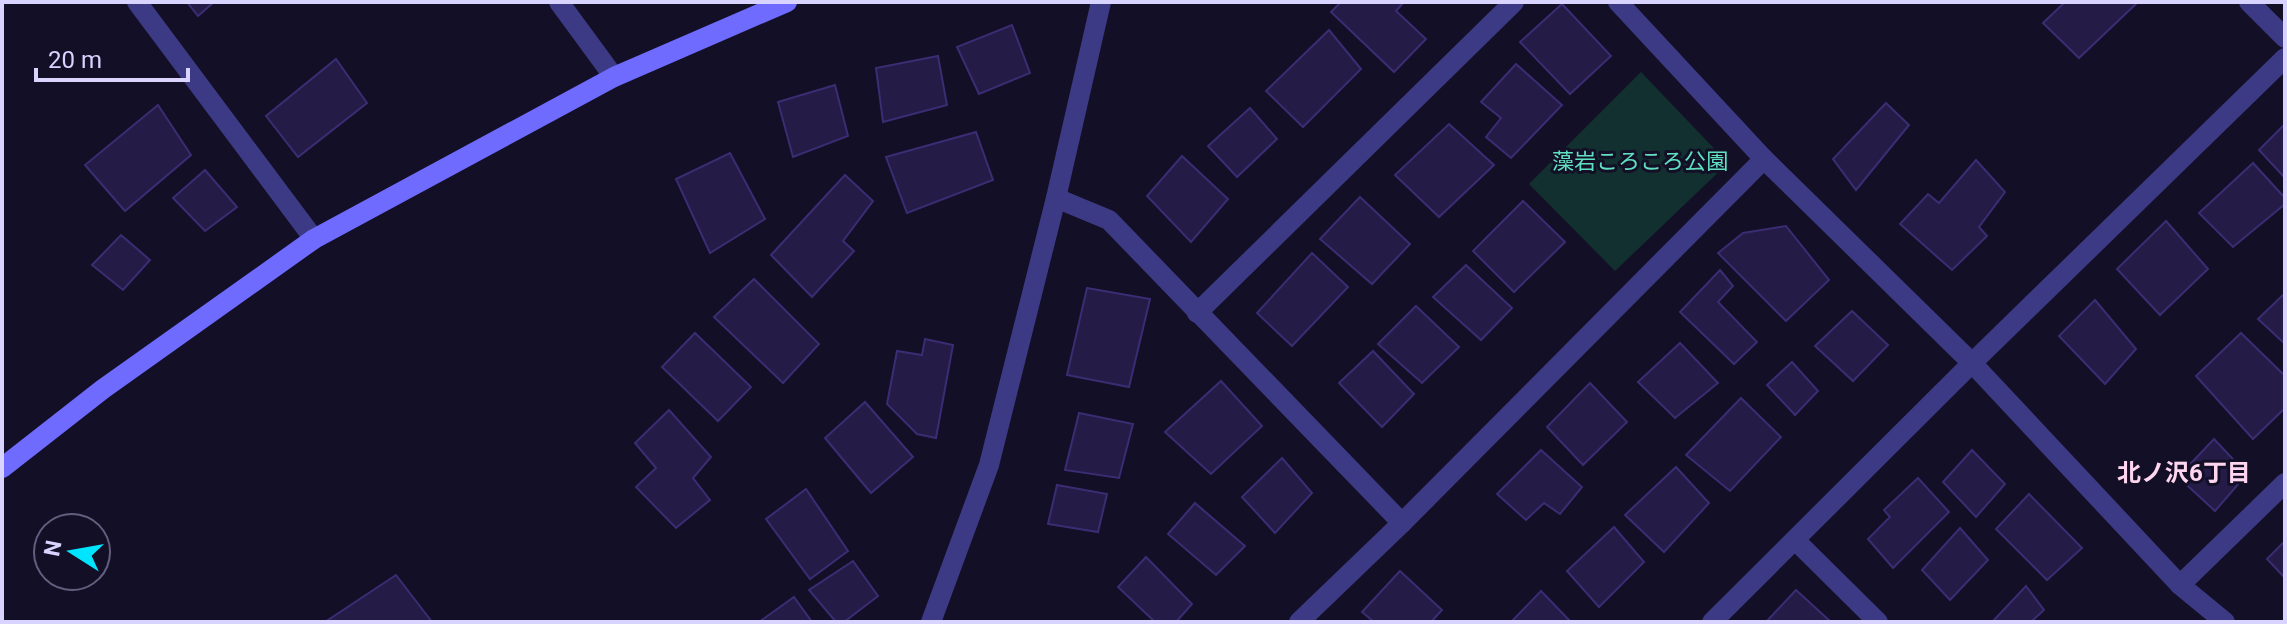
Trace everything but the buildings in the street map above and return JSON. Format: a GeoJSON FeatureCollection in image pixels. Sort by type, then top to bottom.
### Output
{"type":"FeatureCollection","features":[{"type":"Feature","properties":{"kind":"street"},"geometry":{"type":"LineString","coordinates":[[137,2],[314,239]]}},
{"type":"Feature","properties":{"kind":"street"},"geometry":{"type":"LineString","coordinates":[[559,2],[614,77]]}},
{"type":"Feature","properties":{"kind":"street"},"geometry":{"type":"LineString","coordinates":[[2,468],[103,389],[314,239],[614,77],[787,2]]}},
{"type":"Feature","properties":{"kind":"street"},"geometry":{"type":"LineString","coordinates":[[931,622],[989,465],[1101,2]]}},
{"type":"Feature","properties":{"kind":"street"},"geometry":{"type":"LineString","coordinates":[[1197,313],[1514,2]]}},
{"type":"Feature","properties":{"kind":"street"},"geometry":{"type":"LineString","coordinates":[[1618,2],[1764,159],[1972,363],[2180,585],[2225,622]]}},
{"type":"Feature","properties":{"kind":"street"},"geometry":{"type":"LineString","coordinates":[[2249,2],[2285,38]]}},
{"type":"Feature","properties":{"kind":"street"},"geometry":{"type":"LineString","coordinates":[[1712,622],[2285,58]]}},
{"type":"Feature","properties":{"kind":"street"},"geometry":{"type":"LineString","coordinates":[[1299,622],[1402,523],[1764,159]]}},
{"type":"Feature","properties":{"kind":"street"},"geometry":{"type":"LineString","coordinates":[[1056,198],[1109,220],[1402,523]]}},
{"type":"Feature","properties":{"kind":"street"},"geometry":{"type":"LineString","coordinates":[[2180,585],[2285,483]]}},
{"type":"Feature","properties":{"kind":"street"},"geometry":{"type":"LineString","coordinates":[[1795,540],[1878,622]]}},
{"type":"Feature","properties":{"kind":"green space","name":"藻岩ころころ公園"},"geometry":{"type":"Polygon","coordinates":[[[1641,72],[1728,163],[1615,271],[1529,184],[1641,72]]]}},
{"type":"Feature","properties":{"kind":"district","name":"北ノ沢6丁目"},"geometry":{"type":"Point","coordinates":[2184,473]}}]}
